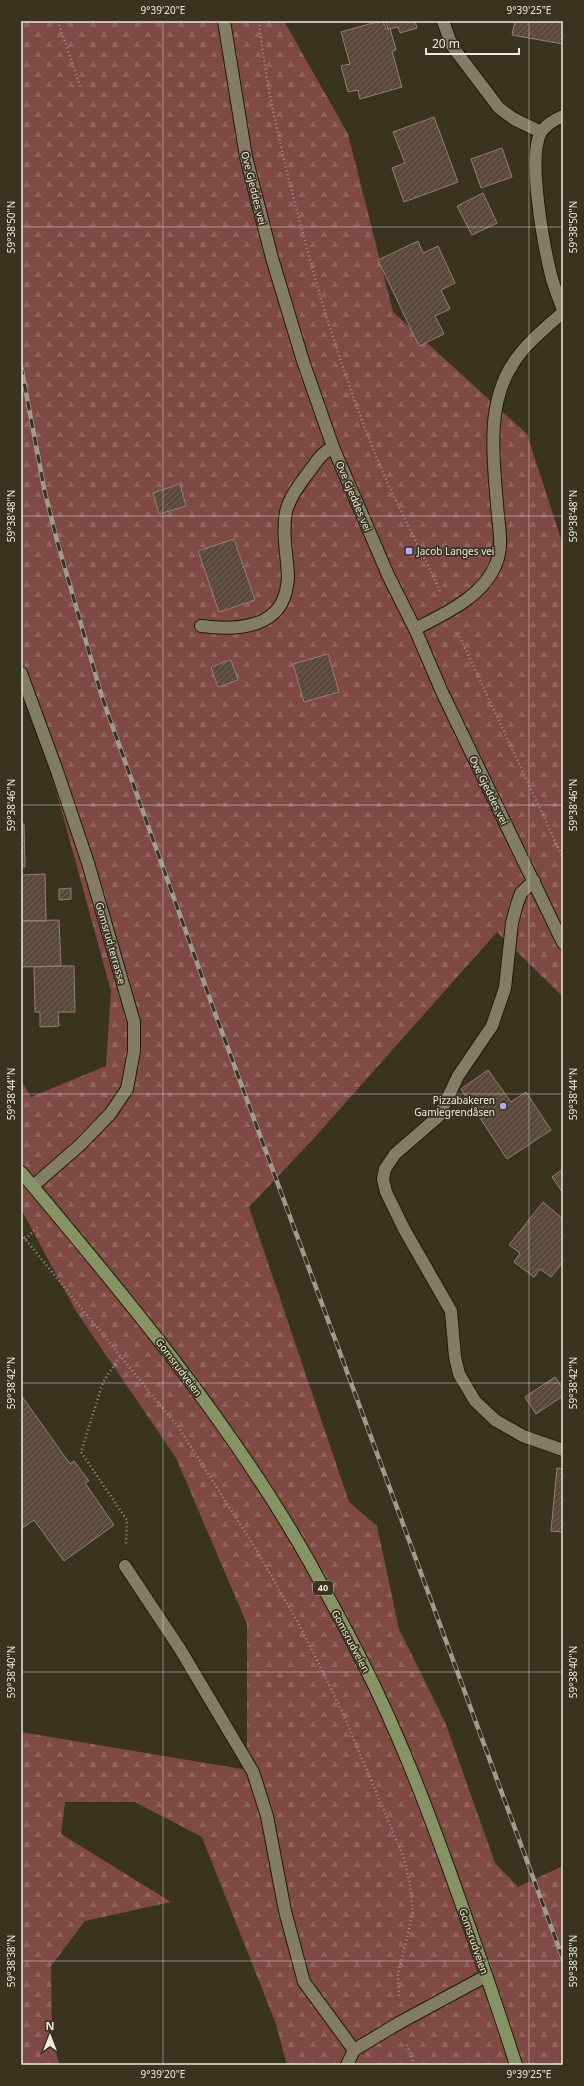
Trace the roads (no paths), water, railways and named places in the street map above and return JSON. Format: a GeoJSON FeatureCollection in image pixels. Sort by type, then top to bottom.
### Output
{"type":"FeatureCollection","features":[{"type":"Feature","properties":{"kind":"main road","name":"Gomsrudveien"},"geometry":{"type":"LineString","coordinates":[[21,1172],[152,1331],[207,1404],[247,1462],[308,1561],[362,1660],[398,1740],[438,1840],[516,2065]]}},
{"type":"Feature","properties":{"kind":"street","name":"Ove Gjeddes vei"},"geometry":{"type":"LineString","coordinates":[[224,21],[246,157],[270,250],[303,361],[333,447],[388,575],[415,629],[442,692],[563,943]]}},
{"type":"Feature","properties":{"kind":"street"},"geometry":{"type":"LineString","coordinates":[[443,21],[452,46],[499,108],[514,119],[541,132]]}},
{"type":"Feature","properties":{"kind":"street"},"geometry":{"type":"LineString","coordinates":[[415,629],[449,612],[476,592],[488,578],[496,564],[501,546],[492,445],[494,417],[503,386],[514,363],[532,339],[563,311],[551,276],[543,239],[536,174],[537,151],[541,132],[554,120],[563,116]]}},
{"type":"Feature","properties":{"kind":"street"},"geometry":{"type":"LineString","coordinates":[[200,626],[221,629],[250,626],[266,620],[279,608],[284,599],[288,578],[284,535],[286,511],[297,488],[324,452],[333,447]]}},
{"type":"Feature","properties":{"kind":"street","name":"Gomsrud terrasse"},"geometry":{"type":"LineString","coordinates":[[21,673],[57,771],[88,863],[134,1022],[134,1051],[127,1089],[110,1114],[80,1145],[33,1186]]}},
{"type":"Feature","properties":{"kind":"street"},"geometry":{"type":"LineString","coordinates":[[534,881],[521,893],[517,904],[512,923],[505,988],[492,1026],[452,1084],[444,1107],[439,1116],[394,1154],[385,1169],[383,1179],[386,1192],[404,1229],[451,1311],[455,1357],[459,1374],[474,1401],[494,1420],[523,1436],[563,1450]]}},
{"type":"Feature","properties":{"kind":"street"},"geometry":{"type":"LineString","coordinates":[[125,1566],[180,1649],[253,1772],[267,1816],[285,1911],[304,1982],[354,2050]]}},
{"type":"Feature","properties":{"kind":"street"},"geometry":{"type":"LineString","coordinates":[[347,2065],[354,2050],[399,2023],[486,1976]]}},
{"type":"Feature","properties":{"kind":"railway"},"geometry":{"type":"LineString","coordinates":[[21,366],[45,493],[58,544],[102,697],[215,1013],[563,1959]]}},
{"type":"Feature","properties":{"kind":"place","name":"Jacob Langes vei"},"geometry":{"type":"Point","coordinates":[409,551]}},
{"type":"Feature","properties":{"kind":"place","name":"Pizzabakeren Gamlegrendåsen"},"geometry":{"type":"Point","coordinates":[503,1106]}}]}
